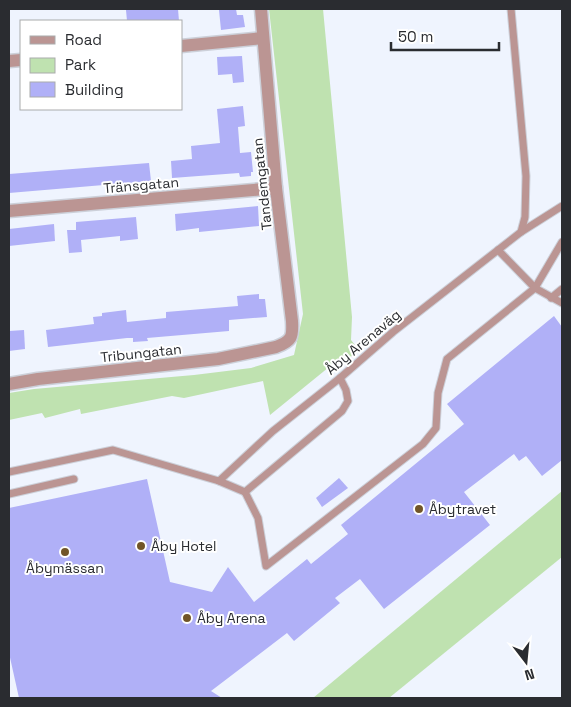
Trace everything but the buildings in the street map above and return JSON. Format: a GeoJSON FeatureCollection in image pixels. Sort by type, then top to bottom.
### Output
{"type":"FeatureCollection","features":[{"type":"Feature","properties":{"kind":"street","name":"Tandemgatan"},"geometry":{"type":"LineString","coordinates":[[261,9],[276,188],[293,334],[284,344],[276,347]]}},
{"type":"Feature","properties":{"kind":"street"},"geometry":{"type":"LineString","coordinates":[[182,46],[263,38]]}},
{"type":"Feature","properties":{"kind":"street","name":"Tränsgatan"},"geometry":{"type":"LineString","coordinates":[[9,211],[276,188]]}},
{"type":"Feature","properties":{"kind":"street","name":"Tribungatan"},"geometry":{"type":"LineString","coordinates":[[9,384],[38,379],[218,359],[276,347]]}},
{"type":"Feature","properties":{"kind":"lane"},"geometry":{"type":"LineString","coordinates":[[510,9],[526,176],[525,217],[521,232]]}},
{"type":"Feature","properties":{"kind":"lane","name":"Åby Arenaväg"},"geometry":{"type":"LineString","coordinates":[[219,481],[273,431],[340,378],[393,332],[521,232],[562,206]]}},
{"type":"Feature","properties":{"kind":"lane"},"geometry":{"type":"LineString","coordinates":[[9,472],[113,450],[219,481],[245,492],[258,518],[266,566],[423,444],[436,428],[438,393],[447,359],[535,288],[562,242]]}},
{"type":"Feature","properties":{"kind":"lane"},"geometry":{"type":"LineString","coordinates":[[498,250],[535,288],[562,303]]}},
{"type":"Feature","properties":{"kind":"lane"},"geometry":{"type":"LineString","coordinates":[[552,298],[562,289]]}},
{"type":"Feature","properties":{"kind":"lane"},"geometry":{"type":"LineString","coordinates":[[245,492],[342,411],[348,400],[346,390],[340,378]]}},
{"type":"Feature","properties":{"kind":"lane"},"geometry":{"type":"LineString","coordinates":[[9,494],[74,479]]}},
{"type":"Feature","properties":{"kind":"green space"},"geometry":{"type":"Polygon","coordinates":[[[269,9],[323,9],[352,317],[351,340],[359,350],[352,356],[334,363],[270,415],[263,381],[184,398],[172,396],[81,414],[80,409],[45,418],[42,413],[9,420],[9,393],[251,368],[294,355],[303,314],[269,9]]]}},
{"type":"Feature","properties":{"kind":"green space"},"geometry":{"type":"Polygon","coordinates":[[[562,491],[562,557],[389,698],[313,698],[562,491]]]}},
{"type":"Feature","properties":{"kind":"place","name":"Åbytravet"},"geometry":{"type":"Point","coordinates":[419,509]}},
{"type":"Feature","properties":{"kind":"place","name":"Åby Hotel"},"geometry":{"type":"Point","coordinates":[141,546]}},
{"type":"Feature","properties":{"kind":"place","name":"Åbymässan"},"geometry":{"type":"Point","coordinates":[65,552]}},
{"type":"Feature","properties":{"kind":"place","name":"Åby Arena"},"geometry":{"type":"Point","coordinates":[187,618]}}]}
